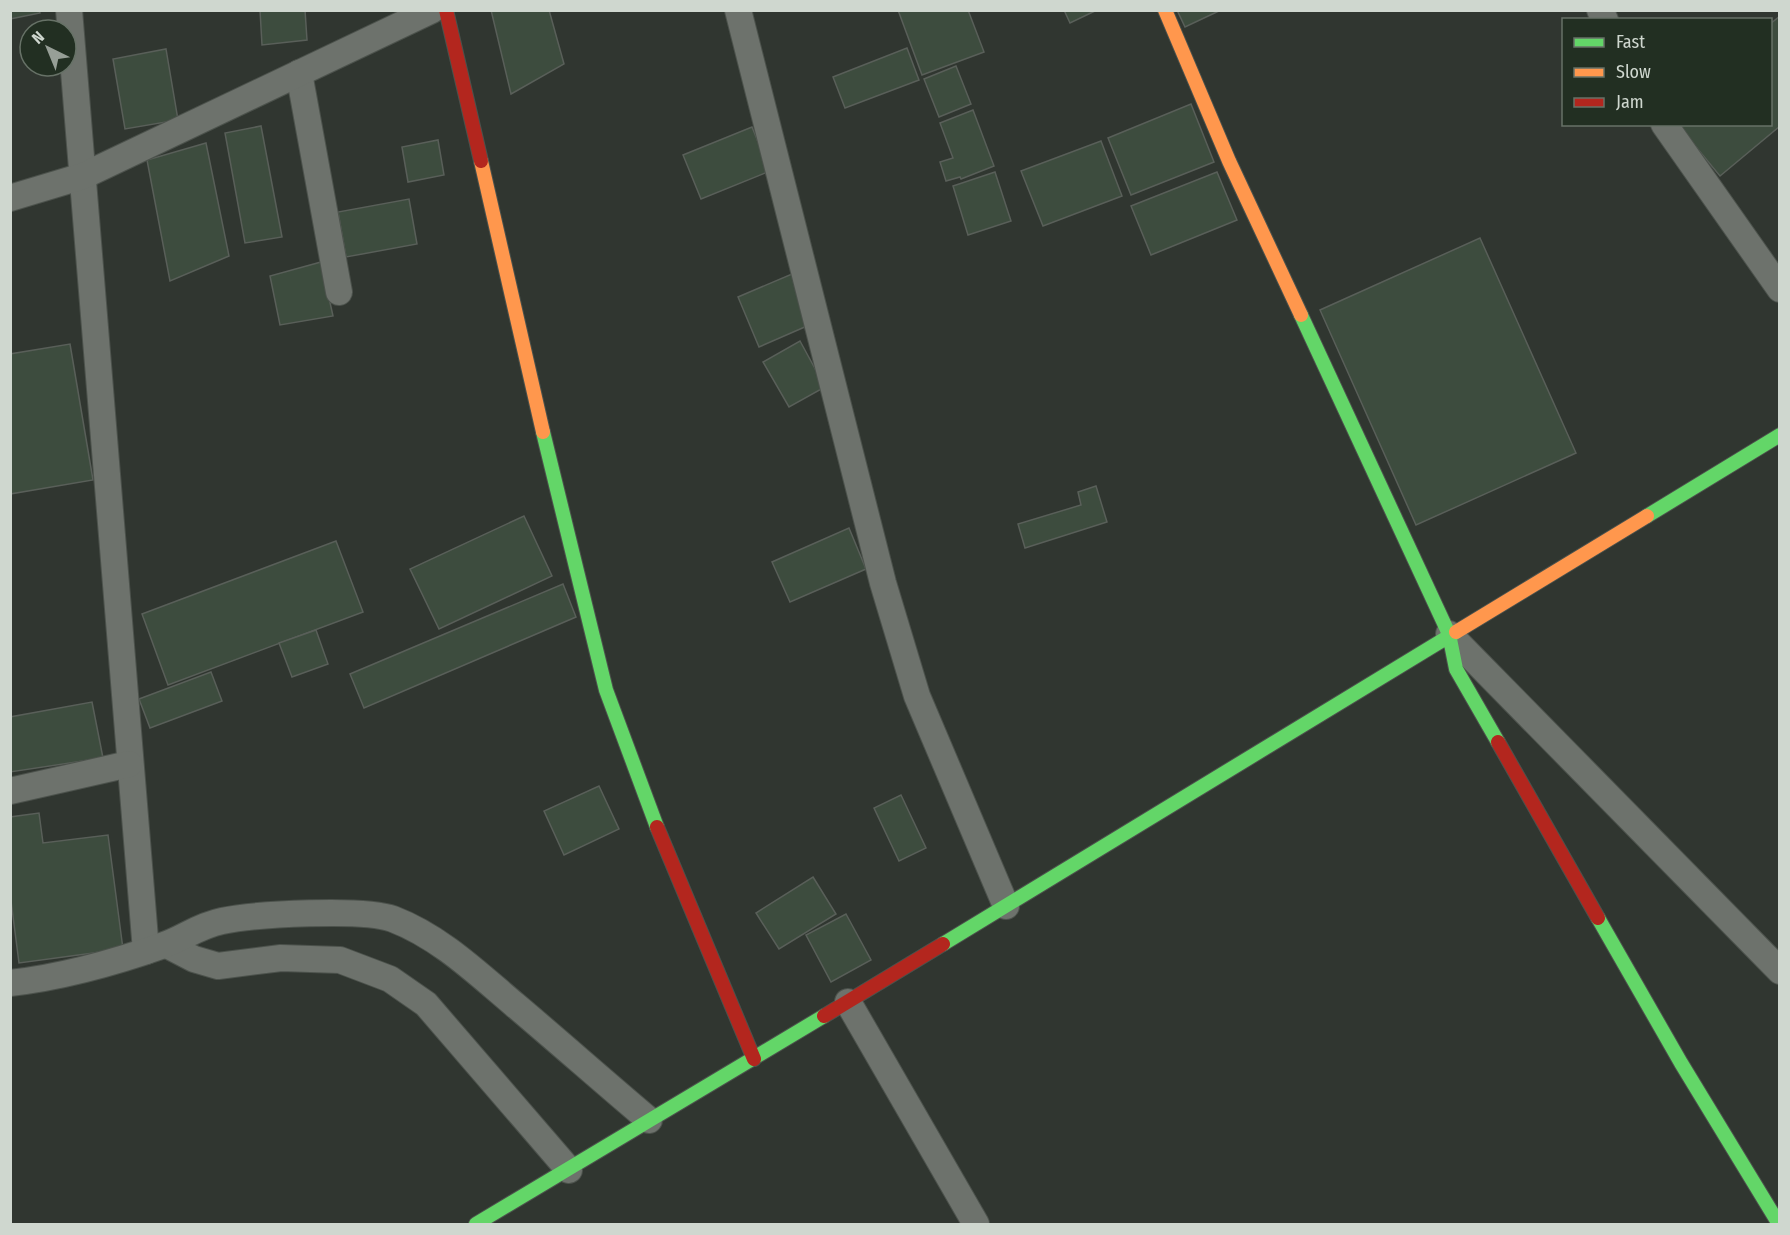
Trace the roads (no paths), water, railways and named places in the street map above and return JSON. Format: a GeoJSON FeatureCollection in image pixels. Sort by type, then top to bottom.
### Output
{"type":"FeatureCollection","features":[{"type":"Feature","properties":{"kind":"street"},"geometry":{"type":"LineString","coordinates":[[69,10],[129,764],[156,948]]}},
{"type":"Feature","properties":{"kind":"street"},"geometry":{"type":"LineString","coordinates":[[10,198],[82,176],[432,10]]}},
{"type":"Feature","properties":{"kind":"street"},"geometry":{"type":"LineString","coordinates":[[446,10],[548,456],[606,690],[654,820],[754,1059]]}},
{"type":"Feature","properties":{"kind":"street"},"geometry":{"type":"LineString","coordinates":[[738,10],[883,583],[917,696],[1006,906]]}},
{"type":"Feature","properties":{"kind":"street"},"geometry":{"type":"LineString","coordinates":[[1165,10],[1229,161],[1449,634],[1456,669],[1681,1063],[1779,1224]]}},
{"type":"Feature","properties":{"kind":"street"},"geometry":{"type":"LineString","coordinates":[[299,73],[339,292]]}},
{"type":"Feature","properties":{"kind":"street"},"geometry":{"type":"LineString","coordinates":[[1665,126],[1779,289]]}},
{"type":"Feature","properties":{"kind":"street"},"geometry":{"type":"LineString","coordinates":[[476,1224],[754,1059],[1779,435]]}},
{"type":"Feature","properties":{"kind":"street"},"geometry":{"type":"LineString","coordinates":[[1449,634],[1779,971]]}},
{"type":"Feature","properties":{"kind":"street"},"geometry":{"type":"LineString","coordinates":[[10,791],[129,764]]}},
{"type":"Feature","properties":{"kind":"street"},"geometry":{"type":"LineString","coordinates":[[10,983],[99,968],[156,948],[186,933],[223,921],[292,915],[368,914],[392,918],[429,936],[462,961],[649,1120]]}},
{"type":"Feature","properties":{"kind":"street"},"geometry":{"type":"LineString","coordinates":[[156,948],[218,966],[280,958],[340,960],[390,979],[426,1004],[570,1170]]}},
{"type":"Feature","properties":{"kind":"street"},"geometry":{"type":"LineString","coordinates":[[848,1002],[976,1224]]}}]}
